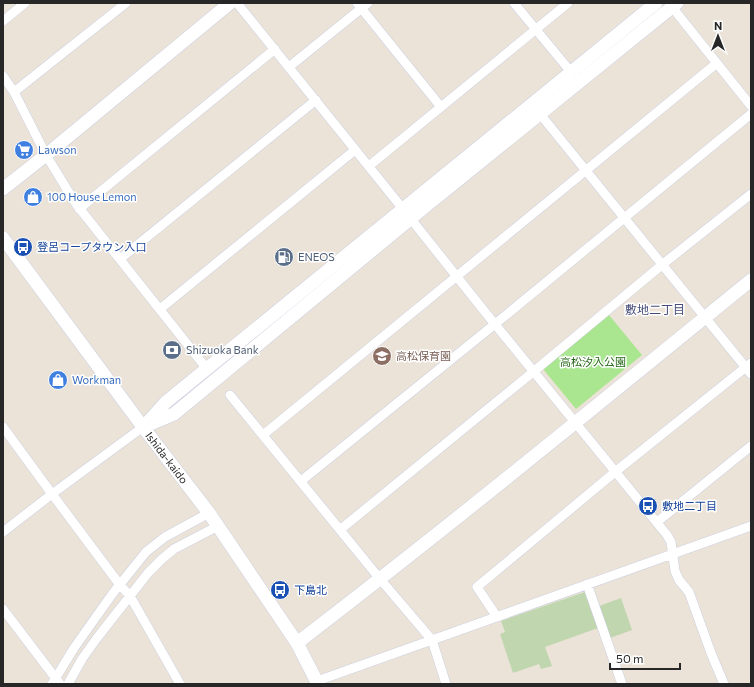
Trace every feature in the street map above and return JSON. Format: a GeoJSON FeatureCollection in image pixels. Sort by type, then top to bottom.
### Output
{"type":"FeatureCollection","features":[{"type":"Feature","properties":{"kind":"street"},"geometry":{"type":"LineString","coordinates":[[3,21],[25,3]]}},
{"type":"Feature","properties":{"kind":"street"},"geometry":{"type":"LineString","coordinates":[[14,92],[126,3]]}},
{"type":"Feature","properties":{"kind":"street"},"geometry":{"type":"LineString","coordinates":[[3,189],[230,3]]}},
{"type":"Feature","properties":{"kind":"street"},"geometry":{"type":"LineString","coordinates":[[237,3],[575,423],[667,534],[671,542],[675,571],[678,580],[689,592],[724,684]]}},
{"type":"Feature","properties":{"kind":"street"},"geometry":{"type":"LineString","coordinates":[[514,3],[571,72]]}},
{"type":"Feature","properties":{"kind":"street"},"geometry":{"type":"LineString","coordinates":[[369,166],[568,3]]}},
{"type":"Feature","properties":{"kind":"street"},"geometry":{"type":"LineString","coordinates":[[3,532],[52,494],[143,428],[174,414],[571,72],[656,3]]}},
{"type":"Feature","properties":{"kind":"street"},"geometry":{"type":"LineString","coordinates":[[289,67],[362,5],[441,107]]}},
{"type":"Feature","properties":{"kind":"street"},"geometry":{"type":"LineString","coordinates":[[143,428],[166,402],[207,369],[407,214],[540,114],[675,5],[717,64],[751,106]]}},
{"type":"Feature","properties":{"kind":"street"},"geometry":{"type":"LineString","coordinates":[[79,209],[275,50]]}},
{"type":"Feature","properties":{"kind":"street"},"geometry":{"type":"LineString","coordinates":[[263,435],[717,64]]}},
{"type":"Feature","properties":{"kind":"street"},"geometry":{"type":"LineString","coordinates":[[3,76],[14,92],[46,155],[79,209],[207,369]]}},
{"type":"Feature","properties":{"kind":"street"},"geometry":{"type":"LineString","coordinates":[[120,259],[316,100]]}},
{"type":"Feature","properties":{"kind":"street"},"geometry":{"type":"LineString","coordinates":[[498,617],[477,587],[615,472],[749,368],[704,318],[663,264],[540,114]]}},
{"type":"Feature","properties":{"kind":"street"},"geometry":{"type":"LineString","coordinates":[[301,481],[751,114]]}},
{"type":"Feature","properties":{"kind":"street"},"geometry":{"type":"LineString","coordinates":[[160,309],[355,150]]}},
{"type":"Feature","properties":{"kind":"street"},"geometry":{"type":"LineString","coordinates":[[340,529],[534,372],[663,264],[751,194]]}},
{"type":"Feature","properties":{"kind":"street","name":"Ishida-kaido"},"geometry":{"type":"LineString","coordinates":[[3,238],[143,428],[210,513],[297,643],[318,682]]}},
{"type":"Feature","properties":{"kind":"street"},"geometry":{"type":"LineString","coordinates":[[297,643],[380,579],[751,280]]}},
{"type":"Feature","properties":{"kind":"street"},"geometry":{"type":"LineString","coordinates":[[230,395],[380,579],[432,640],[446,684]]}},
{"type":"Feature","properties":{"kind":"street"},"geometry":{"type":"LineString","coordinates":[[3,426],[52,494],[120,585],[130,596],[180,684]]}},
{"type":"Feature","properties":{"kind":"street"},"geometry":{"type":"LineString","coordinates":[[657,522],[751,446]]}},
{"type":"Feature","properties":{"kind":"street"},"geometry":{"type":"LineString","coordinates":[[3,609],[56,682],[74,648],[146,552],[165,537],[210,513]]}},
{"type":"Feature","properties":{"kind":"street"},"geometry":{"type":"LineString","coordinates":[[68,684],[93,643],[148,573],[174,549],[218,526]]}},
{"type":"Feature","properties":{"kind":"street"},"geometry":{"type":"LineString","coordinates":[[318,682],[751,526]]}},
{"type":"Feature","properties":{"kind":"street"},"geometry":{"type":"LineString","coordinates":[[587,584],[622,684]]}},
{"type":"Feature","properties":{"kind":"green space","name":"高松汐入公園"},"geometry":{"type":"Polygon","coordinates":[[[609,315],[642,355],[576,409],[543,369],[609,315]]]}},
{"type":"Feature","properties":{"kind":"green space"},"geometry":{"type":"Polygon","coordinates":[[[585,592],[598,628],[545,647],[552,666],[541,669],[539,664],[513,673],[500,634],[505,632],[501,621],[585,592]]]}},
{"type":"Feature","properties":{"kind":"green space"},"geometry":{"type":"Polygon","coordinates":[[[621,598],[632,630],[610,638],[599,606],[621,598]]]}},
{"type":"Feature","properties":{"kind":"place","name":"Lawson"},"geometry":{"type":"Point","coordinates":[24,150]}},
{"type":"Feature","properties":{"kind":"place","name":"100 House Lemon"},"geometry":{"type":"Point","coordinates":[33,197]}},
{"type":"Feature","properties":{"kind":"place","name":"登呂コープタウン入口"},"geometry":{"type":"Point","coordinates":[23,247]}},
{"type":"Feature","properties":{"kind":"place","name":"ENEOS"},"geometry":{"type":"Point","coordinates":[284,257]}},
{"type":"Feature","properties":{"kind":"place","name":"Shizuoka Bank"},"geometry":{"type":"Point","coordinates":[172,350]}},
{"type":"Feature","properties":{"kind":"place","name":"高松保育園"},"geometry":{"type":"Point","coordinates":[382,356]}},
{"type":"Feature","properties":{"kind":"place","name":"Workman"},"geometry":{"type":"Point","coordinates":[58,380]}},
{"type":"Feature","properties":{"kind":"place","name":"敷地二丁目"},"geometry":{"type":"Point","coordinates":[648,506]}},
{"type":"Feature","properties":{"kind":"place","name":"下島北"},"geometry":{"type":"Point","coordinates":[280,590]}},
{"type":"Feature","properties":{"kind":"district","name":"敷地二丁目"},"geometry":{"type":"Point","coordinates":[655,310]}}]}
